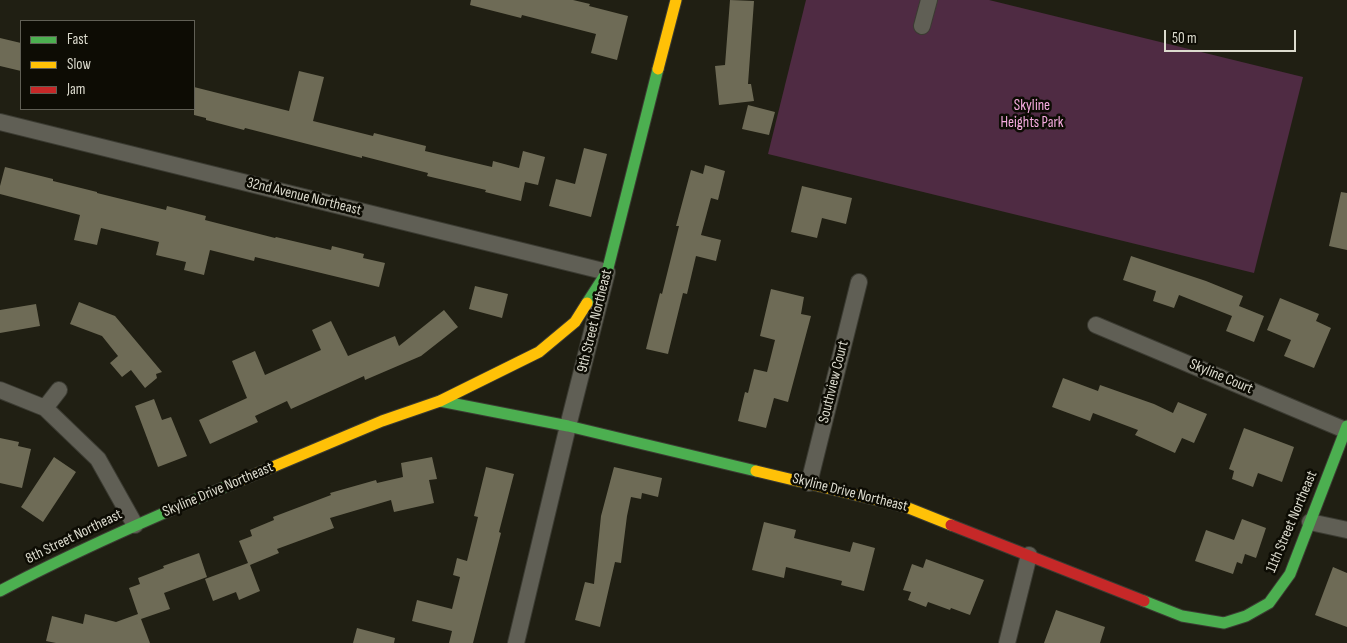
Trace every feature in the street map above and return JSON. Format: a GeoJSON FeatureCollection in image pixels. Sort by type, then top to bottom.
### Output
{"type":"FeatureCollection","features":[{"type":"Feature","properties":{"kind":"street","name":"9th Street Northeast"},"geometry":{"type":"LineString","coordinates":[[516,643],[568,426],[676,0]]}},
{"type":"Feature","properties":{"kind":"street"},"geometry":{"type":"LineString","coordinates":[[922,26],[929,0]]}},
{"type":"Feature","properties":{"kind":"street","name":"32nd Avenue Northeast"},"geometry":{"type":"LineString","coordinates":[[0,122],[608,272]]}},
{"type":"Feature","properties":{"kind":"street","name":"Skyline Drive Northeast"},"geometry":{"type":"LineString","coordinates":[[135,524],[382,421],[440,402],[539,352],[575,322],[608,272]]}},
{"type":"Feature","properties":{"kind":"street","name":"Southview Court"},"geometry":{"type":"LineString","coordinates":[[810,482],[859,282]]}},
{"type":"Feature","properties":{"kind":"street","name":"Skyline Court"},"geometry":{"type":"LineString","coordinates":[[1096,325],[1346,428]]}},
{"type":"Feature","properties":{"kind":"street"},"geometry":{"type":"LineString","coordinates":[[0,390],[45,408],[98,459],[135,524]]}},
{"type":"Feature","properties":{"kind":"street"},"geometry":{"type":"LineString","coordinates":[[45,408],[59,390]]}},
{"type":"Feature","properties":{"kind":"street","name":"Skyline Drive Northeast"},"geometry":{"type":"LineString","coordinates":[[440,402],[568,426],[810,482],[906,507],[1182,616],[1224,623],[1246,616]]}},
{"type":"Feature","properties":{"kind":"street","name":"11th Street Northeast"},"geometry":{"type":"LineString","coordinates":[[1246,616],[1269,603],[1290,574],[1346,428]]}},
{"type":"Feature","properties":{"kind":"street"},"geometry":{"type":"LineString","coordinates":[[1310,522],[1347,530]]}},
{"type":"Feature","properties":{"kind":"street","name":"8th Street Northeast"},"geometry":{"type":"LineString","coordinates":[[0,591],[135,524]]}},
{"type":"Feature","properties":{"kind":"street"},"geometry":{"type":"LineString","coordinates":[[1007,643],[1029,555]]}},
{"type":"Feature","properties":{"kind":"green space","name":"Skyline Heights Park"},"geometry":{"type":"Polygon","coordinates":[[[806,0],[989,0],[1303,77],[1254,273],[768,154],[806,0]]]}},
{"type":"Feature","properties":{"kind":"building"},"geometry":{"type":"Polygon","coordinates":[[[471,0],[573,0],[628,16],[617,60],[591,53],[596,34],[522,15],[521,18],[470,5],[471,0]]]}},
{"type":"Feature","properties":{"kind":"building"},"geometry":{"type":"Polygon","coordinates":[[[730,0],[754,1],[748,84],[751,84],[754,101],[719,105],[715,66],[725,65],[730,0]]]}},
{"type":"Feature","properties":{"kind":"building"},"geometry":{"type":"Polygon","coordinates":[[[0,38],[20,43],[20,71],[0,66],[0,38]]]}},
{"type":"Feature","properties":{"kind":"building"},"geometry":{"type":"Polygon","coordinates":[[[299,71],[324,77],[313,121],[373,136],[374,133],[426,146],[425,151],[492,167],[493,161],[519,168],[523,151],[545,157],[538,185],[525,182],[521,201],[485,192],[486,190],[427,176],[428,173],[362,156],[362,158],[206,120],[206,118],[194,115],[195,87],[289,111],[299,71]]]}},
{"type":"Feature","properties":{"kind":"building"},"geometry":{"type":"Polygon","coordinates":[[[748,105],[775,112],[769,135],[742,129],[748,105]]]}},
{"type":"Feature","properties":{"kind":"building"},"geometry":{"type":"Polygon","coordinates":[[[584,148],[607,154],[591,217],[549,206],[556,179],[575,184],[584,148]]]}},
{"type":"Feature","properties":{"kind":"building"},"geometry":{"type":"Polygon","coordinates":[[[705,165],[725,171],[718,200],[711,198],[701,235],[721,240],[716,261],[696,256],[687,294],[683,293],[668,354],[646,349],[660,293],[662,294],[679,226],[676,226],[691,170],[703,174],[705,165]]]}},
{"type":"Feature","properties":{"kind":"building"},"geometry":{"type":"Polygon","coordinates":[[[5,167],[166,210],[167,206],[206,216],[205,220],[275,238],[331,250],[332,246],[364,254],[363,258],[385,263],[379,287],[255,257],[254,261],[210,250],[204,275],[184,270],[186,262],[156,255],[159,242],[101,228],[97,245],[74,240],[80,215],[0,194],[5,167]]]}},
{"type":"Feature","properties":{"kind":"building"},"geometry":{"type":"Polygon","coordinates":[[[802,186],[852,198],[846,224],[822,218],[817,238],[791,232],[802,186]]]}},
{"type":"Feature","properties":{"kind":"building"},"geometry":{"type":"Polygon","coordinates":[[[1341,192],[1347,193],[1347,250],[1329,246],[1341,192]]]}},
{"type":"Feature","properties":{"kind":"building"},"geometry":{"type":"Polygon","coordinates":[[[1131,256],[1206,281],[1243,296],[1239,306],[1264,316],[1254,342],[1226,331],[1232,316],[1179,295],[1174,308],[1153,301],[1156,291],[1123,280],[1131,256]]]}},
{"type":"Feature","properties":{"kind":"building"},"geometry":{"type":"Polygon","coordinates":[[[475,286],[508,294],[502,318],[469,309],[475,286]]]}},
{"type":"Feature","properties":{"kind":"building"},"geometry":{"type":"Polygon","coordinates":[[[771,289],[804,297],[801,314],[811,316],[788,402],[774,398],[766,428],[738,421],[745,392],[748,393],[754,369],[767,372],[775,340],[760,336],[771,289]]]}},
{"type":"Feature","properties":{"kind":"building"},"geometry":{"type":"Polygon","coordinates":[[[1280,298],[1319,314],[1316,321],[1331,328],[1314,368],[1284,356],[1291,340],[1267,330],[1280,298]]]}},
{"type":"Feature","properties":{"kind":"building"},"geometry":{"type":"Polygon","coordinates":[[[79,302],[115,316],[162,372],[156,374],[157,378],[145,388],[131,370],[122,377],[110,363],[118,356],[102,336],[70,324],[79,302]]]}},
{"type":"Feature","properties":{"kind":"building"},"geometry":{"type":"Polygon","coordinates":[[[36,304],[40,326],[0,333],[0,310],[36,304]]]}},
{"type":"Feature","properties":{"kind":"building"},"geometry":{"type":"Polygon","coordinates":[[[444,310],[458,327],[421,356],[365,380],[364,376],[291,409],[287,401],[255,416],[258,422],[210,444],[199,420],[247,398],[232,361],[255,351],[265,375],[321,350],[312,330],[331,321],[348,356],[395,336],[399,346],[444,310]]]}},
{"type":"Feature","properties":{"kind":"building"},"geometry":{"type":"Polygon","coordinates":[[[1063,378],[1098,391],[1100,385],[1154,404],[1173,413],[1178,402],[1207,414],[1194,443],[1182,438],[1175,453],[1135,435],[1138,430],[1093,413],[1090,421],[1052,407],[1063,378]]]}},
{"type":"Feature","properties":{"kind":"building"},"geometry":{"type":"Polygon","coordinates":[[[154,399],[162,420],[171,417],[187,456],[158,467],[135,406],[154,399]]]}},
{"type":"Feature","properties":{"kind":"building"},"geometry":{"type":"Polygon","coordinates":[[[1244,428],[1294,447],[1282,482],[1258,473],[1253,487],[1232,479],[1234,471],[1229,469],[1244,428]]]}},
{"type":"Feature","properties":{"kind":"building"},"geometry":{"type":"Polygon","coordinates":[[[0,438],[19,442],[18,446],[31,449],[22,488],[0,483],[0,438]]]}},
{"type":"Feature","properties":{"kind":"building"},"geometry":{"type":"Polygon","coordinates":[[[54,457],[76,472],[43,522],[21,507],[54,457]]]}},
{"type":"Feature","properties":{"kind":"building"},"geometry":{"type":"Polygon","coordinates":[[[432,457],[437,479],[429,480],[434,503],[394,512],[391,500],[330,518],[334,528],[277,549],[279,553],[250,565],[260,591],[239,600],[236,592],[213,601],[205,579],[248,563],[239,541],[252,536],[250,530],[274,520],[273,517],[331,495],[330,493],[376,480],[377,483],[403,477],[401,463],[432,457]]]}},
{"type":"Feature","properties":{"kind":"building"},"geometry":{"type":"Polygon","coordinates":[[[486,467],[514,474],[473,643],[449,643],[452,631],[412,621],[417,600],[452,609],[460,577],[453,575],[457,558],[467,561],[478,517],[474,516],[486,467]]]}},
{"type":"Feature","properties":{"kind":"building"},"geometry":{"type":"Polygon","coordinates":[[[614,467],[662,478],[658,497],[642,493],[641,499],[631,497],[621,563],[615,562],[600,627],[575,620],[585,582],[594,584],[601,516],[614,467]]]}},
{"type":"Feature","properties":{"kind":"building"},"geometry":{"type":"Polygon","coordinates":[[[1242,519],[1266,528],[1256,558],[1245,554],[1242,564],[1237,562],[1233,574],[1195,561],[1206,530],[1234,540],[1242,519]]]}},
{"type":"Feature","properties":{"kind":"building"},"geometry":{"type":"Polygon","coordinates":[[[764,522],[796,530],[794,538],[850,552],[853,542],[875,548],[864,591],[841,585],[842,581],[786,567],[784,578],[752,570],[764,522]]]}},
{"type":"Feature","properties":{"kind":"building"},"geometry":{"type":"Polygon","coordinates":[[[199,553],[207,577],[164,593],[170,609],[141,619],[150,643],[56,643],[46,641],[52,616],[83,624],[85,614],[116,622],[138,614],[129,588],[140,584],[138,578],[164,568],[163,566],[199,553]]]}},
{"type":"Feature","properties":{"kind":"building"},"geometry":{"type":"Polygon","coordinates":[[[926,559],[984,580],[970,615],[928,602],[926,607],[908,600],[911,592],[903,590],[912,564],[923,568],[926,559]]]}},
{"type":"Feature","properties":{"kind":"building"},"geometry":{"type":"Polygon","coordinates":[[[1333,567],[1347,573],[1347,627],[1315,615],[1333,567]]]}},
{"type":"Feature","properties":{"kind":"building"},"geometry":{"type":"Polygon","coordinates":[[[1056,610],[1105,627],[1100,643],[1044,643],[1056,610]]]}},
{"type":"Feature","properties":{"kind":"building"},"geometry":{"type":"Polygon","coordinates":[[[357,628],[395,638],[394,643],[353,643],[357,628]]]}},
{"type":"Feature","properties":{"kind":"traffic: fast"},"geometry":{"type":"LineString","coordinates":[[587,303],[607,272],[658,69]]}},
{"type":"Feature","properties":{"kind":"traffic: fast"},"geometry":{"type":"LineString","coordinates":[[440,401],[568,426],[756,471]]}},
{"type":"Feature","properties":{"kind":"traffic: fast"},"geometry":{"type":"LineString","coordinates":[[1144,601],[1182,616],[1224,623],[1246,616],[1269,603],[1290,574],[1347,426]]}},
{"type":"Feature","properties":{"kind":"traffic: fast"},"geometry":{"type":"LineString","coordinates":[[0,591],[115,535],[232,484]]}},
{"type":"Feature","properties":{"kind":"traffic: slow"},"geometry":{"type":"LineString","coordinates":[[658,69],[676,0]]}},
{"type":"Feature","properties":{"kind":"traffic: slow"},"geometry":{"type":"LineString","coordinates":[[232,484],[382,421],[440,401],[539,352],[575,322],[587,303]]}},
{"type":"Feature","properties":{"kind":"traffic: slow"},"geometry":{"type":"LineString","coordinates":[[756,471],[906,507],[951,525]]}},
{"type":"Feature","properties":{"kind":"traffic: jam"},"geometry":{"type":"LineString","coordinates":[[951,525],[1144,601]]}}]}
